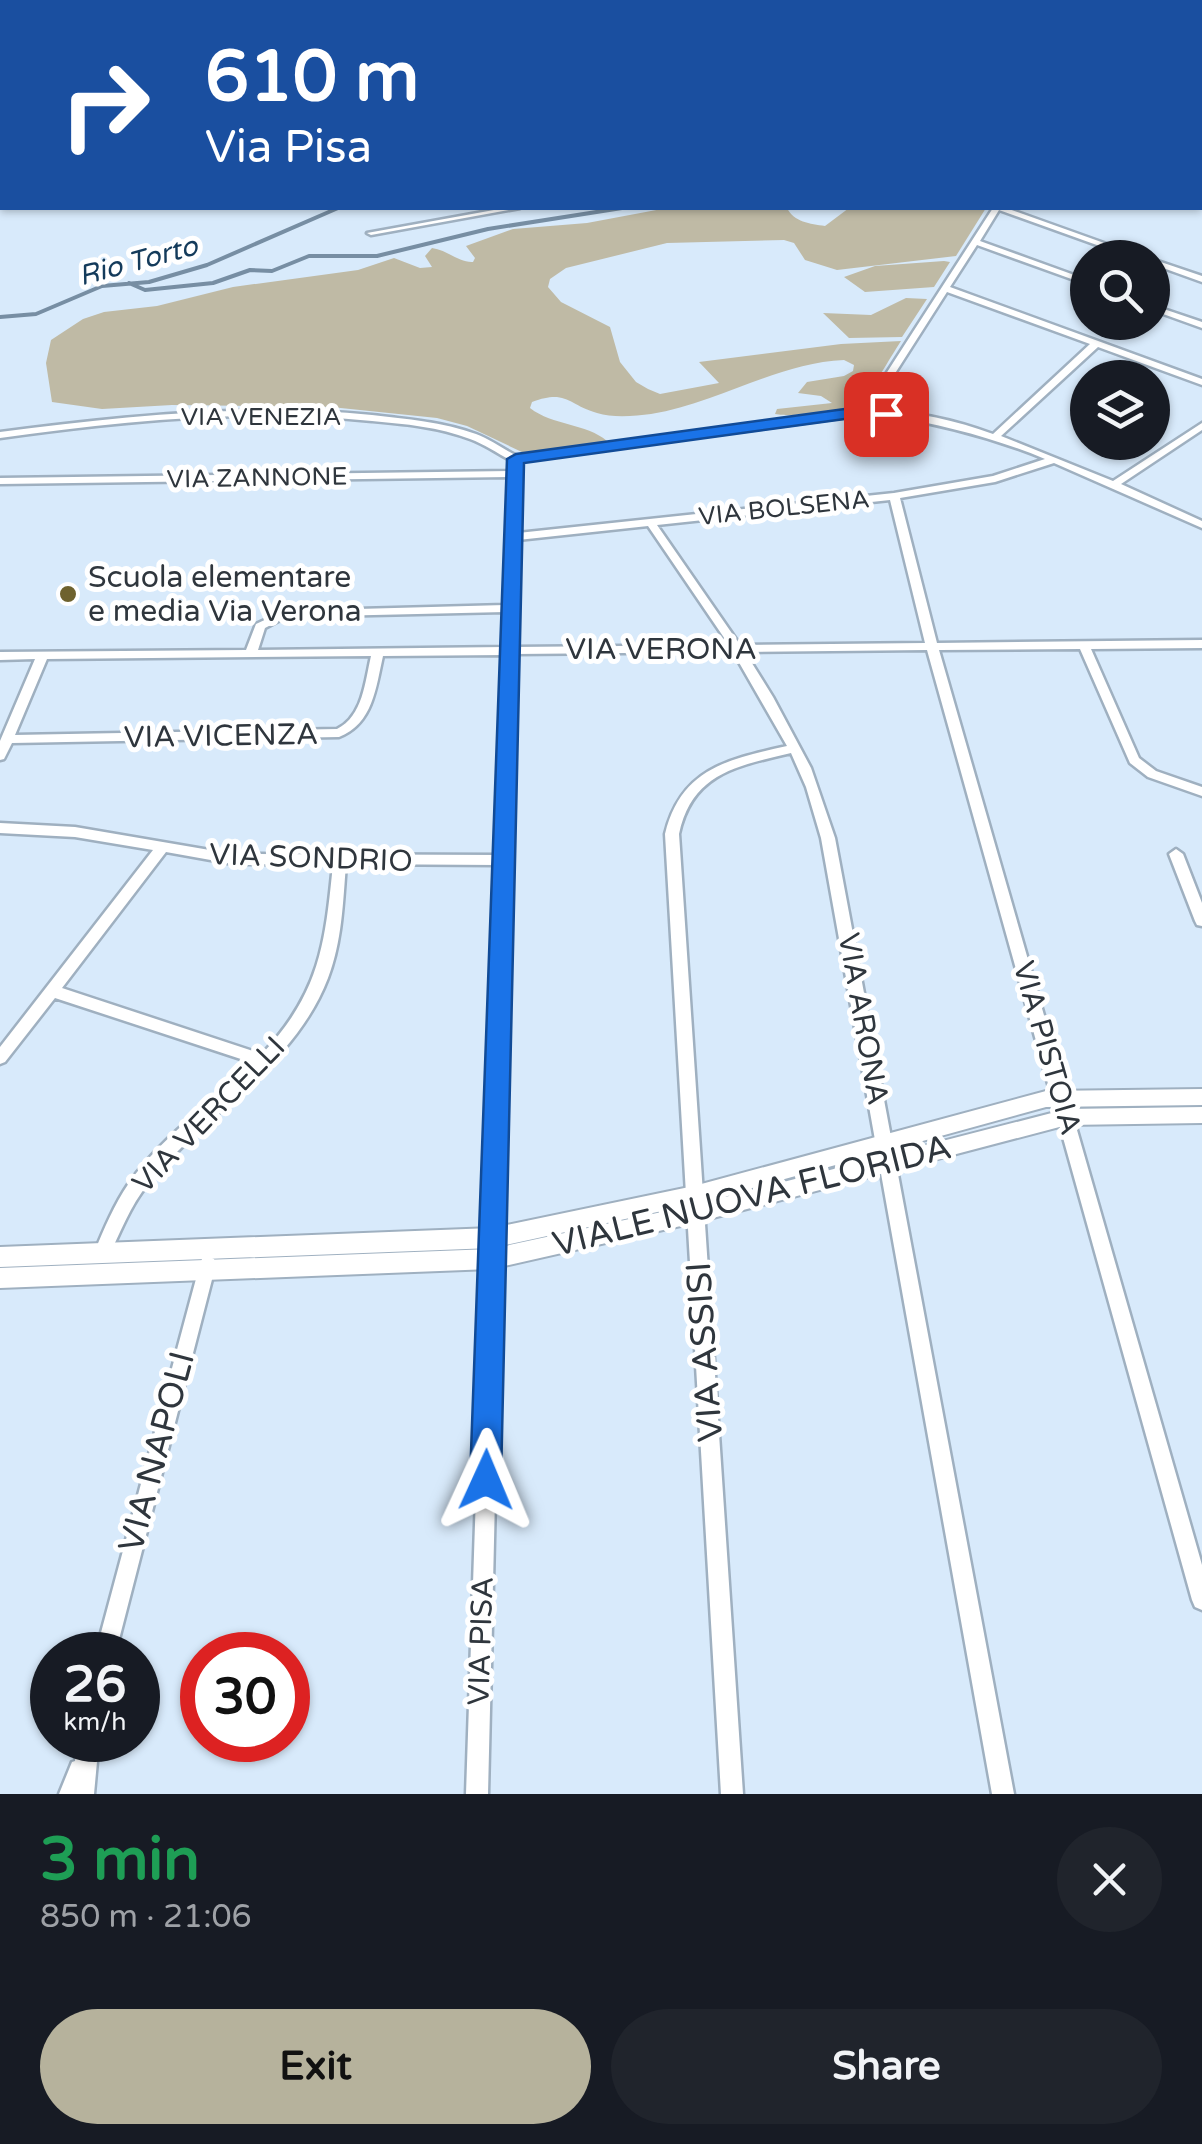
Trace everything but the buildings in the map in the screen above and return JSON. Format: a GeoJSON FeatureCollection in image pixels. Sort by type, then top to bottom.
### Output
{"type":"FeatureCollection","features":[{"type":"Feature","properties":{"kind":"street"},"geometry":{"type":"LineString","coordinates":[[370,233],[504,210]]}},
{"type":"Feature","properties":{"kind":"street"},"geometry":{"type":"LineString","coordinates":[[866,412],[997,210]]}},
{"type":"Feature","properties":{"kind":"street"},"geometry":{"type":"LineString","coordinates":[[1004,210],[1090,240]]}},
{"type":"Feature","properties":{"kind":"street"},"geometry":{"type":"LineString","coordinates":[[975,242],[1070,277]]}},
{"type":"Feature","properties":{"kind":"street"},"geometry":{"type":"LineString","coordinates":[[1170,267],[1202,278]]}},
{"type":"Feature","properties":{"kind":"street"},"geometry":{"type":"LineString","coordinates":[[948,289],[1202,382]]}},
{"type":"Feature","properties":{"kind":"street"},"geometry":{"type":"LineString","coordinates":[[1170,313],[1202,325]]}},
{"type":"Feature","properties":{"kind":"street"},"geometry":{"type":"LineString","coordinates":[[994,438],[1097,343]]}},
{"type":"Feature","properties":{"kind":"street"},"geometry":{"type":"LineString","coordinates":[[515,466],[866,412],[924,420],[994,438],[1202,525]]}},
{"type":"Feature","properties":{"kind":"street","name":"VIA VENEZIA"},"geometry":{"type":"LineString","coordinates":[[0,435],[153,419],[330,414],[458,432],[494,445],[515,466]]}},
{"type":"Feature","properties":{"kind":"street"},"geometry":{"type":"LineString","coordinates":[[1112,486],[1202,426]]}},
{"type":"Feature","properties":{"kind":"street","name":"VIA BOLSENA"},"geometry":{"type":"LineString","coordinates":[[513,537],[894,496],[995,479],[1052,460]]}},
{"type":"Feature","properties":{"kind":"street","name":"VIA ZANNONE"},"geometry":{"type":"LineString","coordinates":[[0,481],[515,466]]}},
{"type":"Feature","properties":{"kind":"street","name":"VIA PISA"},"geometry":{"type":"LineString","coordinates":[[477,1794],[515,466]]}},
{"type":"Feature","properties":{"kind":"street","name":"VIA PISTOIA"},"geometry":{"type":"LineString","coordinates":[[894,496],[932,647],[1202,1600]]}},
{"type":"Feature","properties":{"kind":"street","name":"VIA ARONA"},"geometry":{"type":"LineString","coordinates":[[651,522],[736,648],[795,748],[811,783],[830,848],[1003,1794]]}},
{"type":"Feature","properties":{"kind":"street"},"geometry":{"type":"LineString","coordinates":[[251,653],[260,626],[284,614],[509,608]]}},
{"type":"Feature","properties":{"kind":"street","name":"VIA VERONA"},"geometry":{"type":"LineString","coordinates":[[0,656],[1202,644]]}},
{"type":"Feature","properties":{"kind":"street"},"geometry":{"type":"LineString","coordinates":[[1084,645],[1134,760],[1152,774],[1202,792]]}},
{"type":"Feature","properties":{"kind":"street","name":"VIA VICENZA"},"geometry":{"type":"LineString","coordinates":[[8,738],[339,734],[352,728],[360,718],[378,652]]}},
{"type":"Feature","properties":{"kind":"street"},"geometry":{"type":"LineString","coordinates":[[0,756],[43,656]]}},
{"type":"Feature","properties":{"kind":"street","name":"VIA ASSISI"},"geometry":{"type":"LineString","coordinates":[[732,1794],[672,827],[683,800],[710,775],[742,760],[795,748]]}},
{"type":"Feature","properties":{"kind":"street","name":"VIA SONDRIO"},"geometry":{"type":"LineString","coordinates":[[0,828],[76,832],[233,859],[505,860]]}},
{"type":"Feature","properties":{"kind":"street"},"geometry":{"type":"LineString","coordinates":[[0,1058],[161,849]]}},
{"type":"Feature","properties":{"kind":"street"},"geometry":{"type":"LineString","coordinates":[[1176,854],[1202,921]]}},
{"type":"Feature","properties":{"kind":"street","name":"VIA VERCELLI"},"geometry":{"type":"LineString","coordinates":[[102,1253],[127,1200],[146,1174],[265,1061],[302,1015],[324,971],[331,945],[340,861]]}},
{"type":"Feature","properties":{"kind":"street"},"geometry":{"type":"LineString","coordinates":[[52,991],[265,1061]]}},
{"type":"Feature","properties":{"kind":"street","name":"VIALE NUOVA FLORIDA"},"geometry":{"type":"LineString","coordinates":[[0,1278],[209,1259],[492,1249],[694,1204],[1064,1107],[1202,1097]]}},
{"type":"Feature","properties":{"kind":"street","name":"VIALE NUOVA FLORIDA"},"geometry":{"type":"LineString","coordinates":[[1064,1107],[1202,1114]]}},
{"type":"Feature","properties":{"kind":"street","name":"VIALE NUOVA FLORIDA"},"geometry":{"type":"LineString","coordinates":[[0,1257],[102,1253],[209,1259]]}},
{"type":"Feature","properties":{"kind":"street","name":"VIA NAPOLI"},"geometry":{"type":"LineString","coordinates":[[111,1632],[209,1259]]}},
{"type":"Feature","properties":{"kind":"street"},"geometry":{"type":"LineString","coordinates":[[70,1794],[83,1762]]}},
{"type":"Feature","properties":{"kind":"street"},"geometry":{"type":"LineString","coordinates":[[82,1765],[83,1794]]}},
{"type":"Feature","properties":{"kind":"shaded area"},"geometry":{"type":"Polygon","coordinates":[[[656,210],[788,210],[798,219],[825,226],[846,210],[985,210],[956,256],[837,270],[805,260],[794,243],[784,240],[667,243],[566,268],[550,279],[548,287],[561,302],[610,327],[620,362],[636,382],[660,394],[719,383],[699,362],[841,344],[901,341],[865,394],[843,408],[827,412],[775,414],[777,409],[832,403],[821,396],[798,393],[807,382],[853,371],[854,365],[844,360],[795,368],[651,414],[610,416],[560,398],[544,398],[532,402],[530,408],[607,441],[524,453],[467,426],[437,418],[331,407],[172,405],[102,409],[52,402],[46,363],[51,340],[83,319],[233,287],[358,270],[394,258],[420,268],[432,267],[425,256],[432,248],[473,262],[475,258],[466,246],[513,229],[587,223],[656,210]]]}},
{"type":"Feature","properties":{"kind":"shaded area"},"geometry":{"type":"Polygon","coordinates":[[[950,262],[934,287],[865,292],[844,277],[875,266],[950,262]]]}},
{"type":"Feature","properties":{"kind":"shaded area"},"geometry":{"type":"Polygon","coordinates":[[[906,298],[927,299],[902,337],[849,338],[823,313],[871,315],[906,298]]]}},
{"type":"Feature","properties":{"kind":"waterway","name":"Rio Torto"},"geometry":{"type":"LineString","coordinates":[[130,284],[207,265],[333,210]]}},
{"type":"Feature","properties":{"kind":"waterway"},"geometry":{"type":"LineString","coordinates":[[130,284],[145,290],[213,283],[250,270],[272,271],[309,256],[377,256],[488,229],[609,210]]}},
{"type":"Feature","properties":{"kind":"waterway","name":"Rio Torto"},"geometry":{"type":"LineString","coordinates":[[0,317],[36,314],[102,286],[130,284]]}},
{"type":"Feature","properties":{"kind":"place","name":"Scuola elementare e media Via Verona"},"geometry":{"type":"Point","coordinates":[68,594]}},
{"type":"Feature","properties":{"kind":"route"},"geometry":{"type":"LineString","coordinates":[[486,1480],[516,459],[852,413],[886,414]]}}]}
